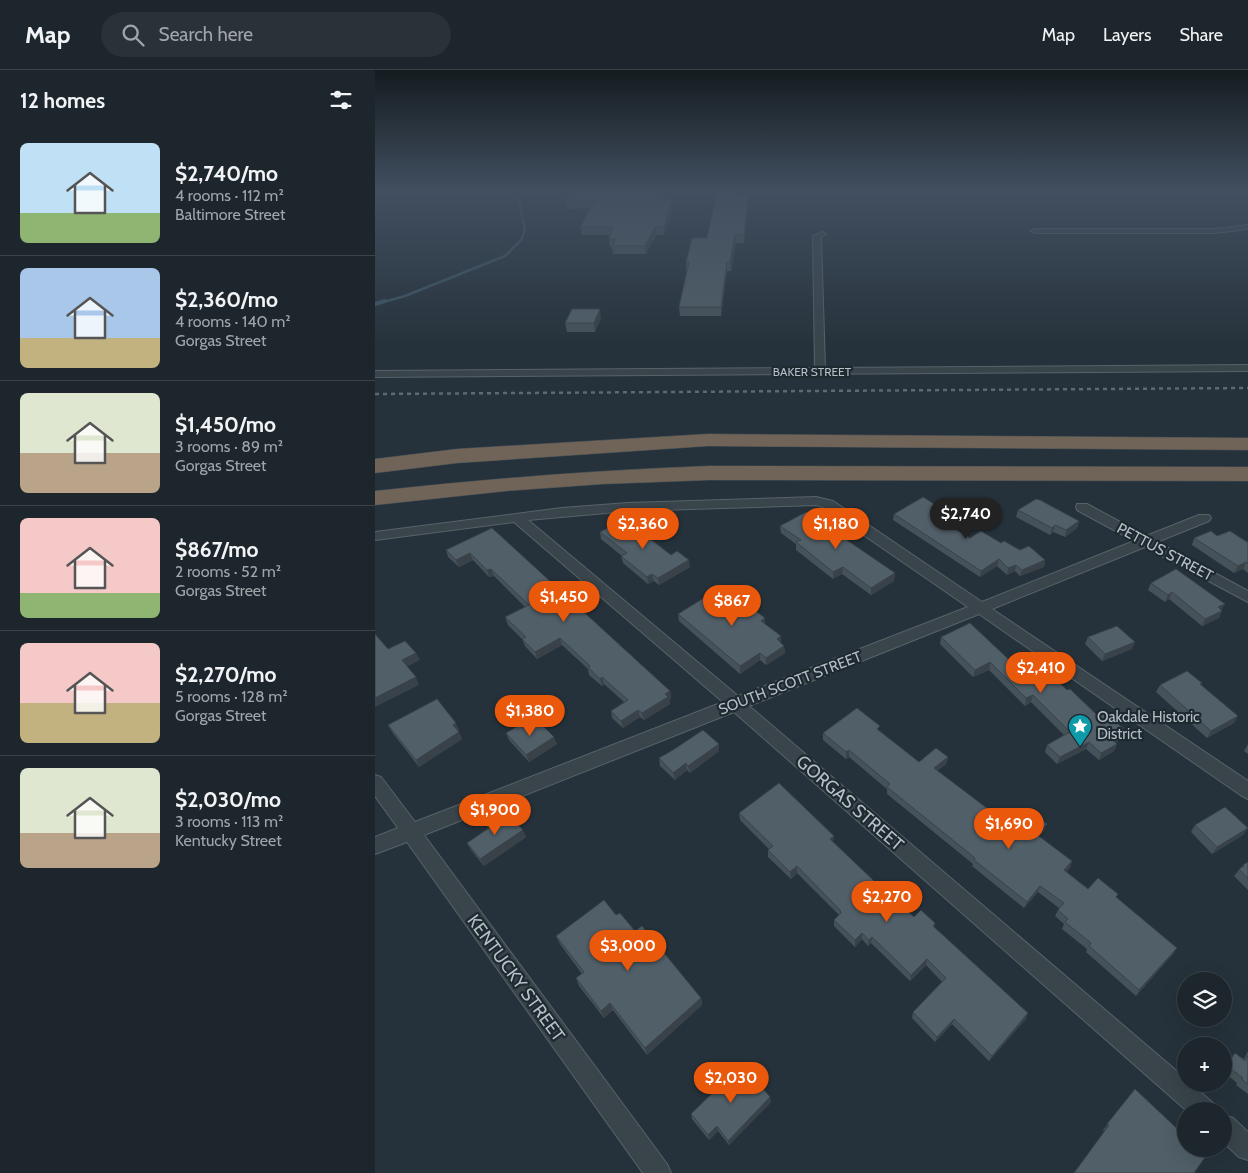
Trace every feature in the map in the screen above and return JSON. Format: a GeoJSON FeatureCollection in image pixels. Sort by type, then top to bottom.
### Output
{"type":"FeatureCollection","features":[{"type":"Feature","properties":{"kind":"highway"},"geometry":{"type":"LineString","coordinates":[[1215,444],[1248,439]]}},
{"type":"Feature","properties":{"kind":"highway"},"geometry":{"type":"LineString","coordinates":[[375,466],[467,456],[708,440],[1248,444]]}},
{"type":"Feature","properties":{"kind":"highway"},"geometry":{"type":"LineString","coordinates":[[375,498],[506,484],[700,474],[1242,475]]}},
{"type":"Feature","properties":{"kind":"street"},"geometry":{"type":"LineString","coordinates":[[817,241],[820,371]]}},
{"type":"Feature","properties":{"kind":"street","name":"BAKER STREET"},"geometry":{"type":"LineString","coordinates":[[375,374],[1248,368]]}},
{"type":"Feature","properties":{"kind":"street"},"geometry":{"type":"LineString","coordinates":[[375,536],[516,517],[628,507],[738,502],[816,501],[828,504],[1248,791]]}},
{"type":"Feature","properties":{"kind":"street","name":"PETTUS STREET"},"geometry":{"type":"LineString","coordinates":[[1082,507],[1248,597]]}},
{"type":"Feature","properties":{"kind":"street","name":"GORGAS STREET"},"geometry":{"type":"LineString","coordinates":[[516,517],[736,704],[1195,1102]]}},
{"type":"Feature","properties":{"kind":"street","name":"SOUTH SCOTT STREET"},"geometry":{"type":"LineString","coordinates":[[375,846],[1148,542],[1204,518]]}},
{"type":"Feature","properties":{"kind":"street","name":"KENTUCKY STREET"},"geometry":{"type":"LineString","coordinates":[[375,782],[658,1173]]}},
{"type":"Feature","properties":{"kind":"street"},"geometry":{"type":"LineString","coordinates":[[1232,1134],[1248,1148]]}},
{"type":"Feature","properties":{"kind":"building"},"geometry":{"type":"Polygon","coordinates":[[[615,241],[647,241],[645,246],[612,246],[615,241]]]}},
{"type":"Feature","properties":{"kind":"building"},"geometry":{"type":"Polygon","coordinates":[[[691,241],[734,241],[730,262],[727,262],[721,307],[679,307],[689,262],[686,262],[691,241]]]}},
{"type":"Feature","properties":{"kind":"building"},"geometry":{"type":"Polygon","coordinates":[[[572,309],[600,309],[594,323],[565,323],[572,309]]]}},
{"type":"Feature","properties":{"kind":"building"},"geometry":{"type":"Polygon","coordinates":[[[923,497],[939,507],[930,513],[970,538],[981,531],[1001,543],[1004,541],[1020,550],[1029,546],[1045,560],[1022,570],[1016,565],[1008,568],[999,559],[981,571],[894,514],[923,497]]]}},
{"type":"Feature","properties":{"kind":"building"},"geometry":{"type":"Polygon","coordinates":[[[1036,499],[1079,521],[1066,530],[1055,525],[1052,528],[1018,510],[1036,499]]]}},
{"type":"Feature","properties":{"kind":"building"},"geometry":{"type":"Polygon","coordinates":[[[806,512],[895,573],[871,588],[843,567],[833,572],[796,542],[801,540],[780,526],[806,512]]]}},
{"type":"Feature","properties":{"kind":"building"},"geometry":{"type":"Polygon","coordinates":[[[627,518],[639,527],[636,528],[671,555],[677,551],[689,560],[658,578],[652,574],[647,577],[621,556],[627,553],[600,532],[627,518]]]}},
{"type":"Feature","properties":{"kind":"building"},"geometry":{"type":"Polygon","coordinates":[[[492,528],[670,691],[665,694],[668,697],[642,713],[638,710],[621,721],[611,711],[628,700],[602,677],[600,679],[588,667],[590,666],[560,638],[535,652],[522,639],[526,637],[505,617],[529,605],[491,569],[487,570],[470,553],[456,560],[446,550],[492,528]]]}},
{"type":"Feature","properties":{"kind":"building"},"geometry":{"type":"Polygon","coordinates":[[[1211,531],[1217,536],[1230,531],[1248,542],[1248,564],[1246,562],[1238,566],[1194,538],[1211,531]]]}},
{"type":"Feature","properties":{"kind":"building"},"geometry":{"type":"Polygon","coordinates":[[[1176,569],[1225,604],[1218,607],[1222,611],[1205,619],[1172,592],[1168,595],[1151,583],[1176,569]]]}},
{"type":"Feature","properties":{"kind":"building"},"geometry":{"type":"Polygon","coordinates":[[[720,588],[746,608],[749,606],[765,618],[761,621],[781,636],[777,639],[784,646],[766,658],[760,653],[740,666],[678,614],[720,588]]]}},
{"type":"Feature","properties":{"kind":"building"},"geometry":{"type":"Polygon","coordinates":[[[970,623],[1021,671],[1034,665],[1046,677],[1050,674],[1067,690],[1070,689],[1097,715],[1104,711],[1126,731],[1111,739],[1117,744],[1101,753],[1089,742],[1060,757],[1047,745],[1070,732],[1033,695],[1026,698],[990,662],[975,670],[941,637],[970,623]]]}},
{"type":"Feature","properties":{"kind":"building"},"geometry":{"type":"Polygon","coordinates":[[[1117,626],[1135,642],[1105,654],[1088,637],[1117,626]]]}},
{"type":"Feature","properties":{"kind":"building"},"geometry":{"type":"Polygon","coordinates":[[[375,634],[388,649],[405,641],[416,653],[402,660],[416,677],[375,698],[375,634]]]}},
{"type":"Feature","properties":{"kind":"building"},"geometry":{"type":"Polygon","coordinates":[[[1187,671],[1238,716],[1211,731],[1160,685],[1187,671]]]}},
{"type":"Feature","properties":{"kind":"building"},"geometry":{"type":"Polygon","coordinates":[[[437,699],[456,723],[453,725],[459,732],[416,760],[388,725],[437,699]]]}},
{"type":"Feature","properties":{"kind":"building"},"geometry":{"type":"Polygon","coordinates":[[[857,708],[880,726],[877,729],[919,762],[936,748],[948,757],[934,768],[1009,825],[1026,809],[1047,824],[1036,834],[1072,861],[1064,870],[1088,889],[1098,878],[1118,894],[1116,897],[1177,948],[1139,990],[1089,946],[1091,943],[1065,922],[1068,919],[1058,910],[1064,903],[1040,886],[1027,902],[887,787],[890,784],[849,750],[846,752],[823,733],[857,708]]]}},
{"type":"Feature","properties":{"kind":"building"},"geometry":{"type":"Polygon","coordinates":[[[538,721],[554,737],[526,755],[506,733],[523,723],[527,728],[538,721]]]}},
{"type":"Feature","properties":{"kind":"building"},"geometry":{"type":"Polygon","coordinates":[[[703,730],[719,744],[688,766],[686,763],[673,773],[659,758],[703,730]]]}},
{"type":"Feature","properties":{"kind":"building"},"geometry":{"type":"Polygon","coordinates":[[[779,783],[834,836],[830,839],[873,880],[914,917],[921,910],[935,923],[933,926],[1028,1013],[992,1056],[954,1019],[937,1037],[913,1012],[946,978],[927,959],[911,975],[872,937],[869,940],[862,933],[855,940],[834,920],[841,913],[840,910],[797,866],[790,872],[768,850],[773,846],[739,813],[779,783]]]}},
{"type":"Feature","properties":{"kind":"building"},"geometry":{"type":"Polygon","coordinates":[[[1225,807],[1248,828],[1217,847],[1195,825],[1225,807]]]}},
{"type":"Feature","properties":{"kind":"building"},"geometry":{"type":"Polygon","coordinates":[[[508,814],[523,830],[480,859],[467,843],[489,828],[486,824],[498,816],[500,819],[508,814]]]}},
{"type":"Feature","properties":{"kind":"building"},"geometry":{"type":"Polygon","coordinates":[[[1248,862],[1248,879],[1239,869],[1248,862]]]}},
{"type":"Feature","properties":{"kind":"building"},"geometry":{"type":"Polygon","coordinates":[[[604,900],[616,915],[620,913],[635,931],[642,926],[701,998],[645,1048],[610,1003],[601,1011],[576,978],[584,972],[556,936],[604,900]]]}},
{"type":"Feature","properties":{"kind":"building"},"geometry":{"type":"Polygon","coordinates":[[[1235,1053],[1245,1061],[1248,1055],[1248,1084],[1232,1070],[1232,1058],[1235,1053]]]}},
{"type":"Feature","properties":{"kind":"building"},"geometry":{"type":"Polygon","coordinates":[[[742,1064],[770,1097],[728,1141],[717,1126],[708,1135],[691,1114],[742,1064]]]}},
{"type":"Feature","properties":{"kind":"building"},"geometry":{"type":"Polygon","coordinates":[[[1135,1089],[1177,1129],[1177,1157],[1205,1157],[1194,1173],[1074,1173],[1109,1125],[1107,1124],[1135,1089]]]}},
{"type":"Feature","properties":{"kind":"waterway"},"geometry":{"type":"LineString","coordinates":[[380,303],[405,296],[505,256],[520,241]]}},
{"type":"Feature","properties":{"kind":"waterway"},"geometry":{"type":"LineString","coordinates":[[375,304],[385,301]]}},
{"type":"Feature","properties":{"kind":"railway"},"geometry":{"type":"LineString","coordinates":[[375,394],[1248,388]]}},
{"type":"Feature","properties":{"kind":"place","name":"Oakdale Historic District"},"geometry":{"type":"Point","coordinates":[1080,747]}}]}
